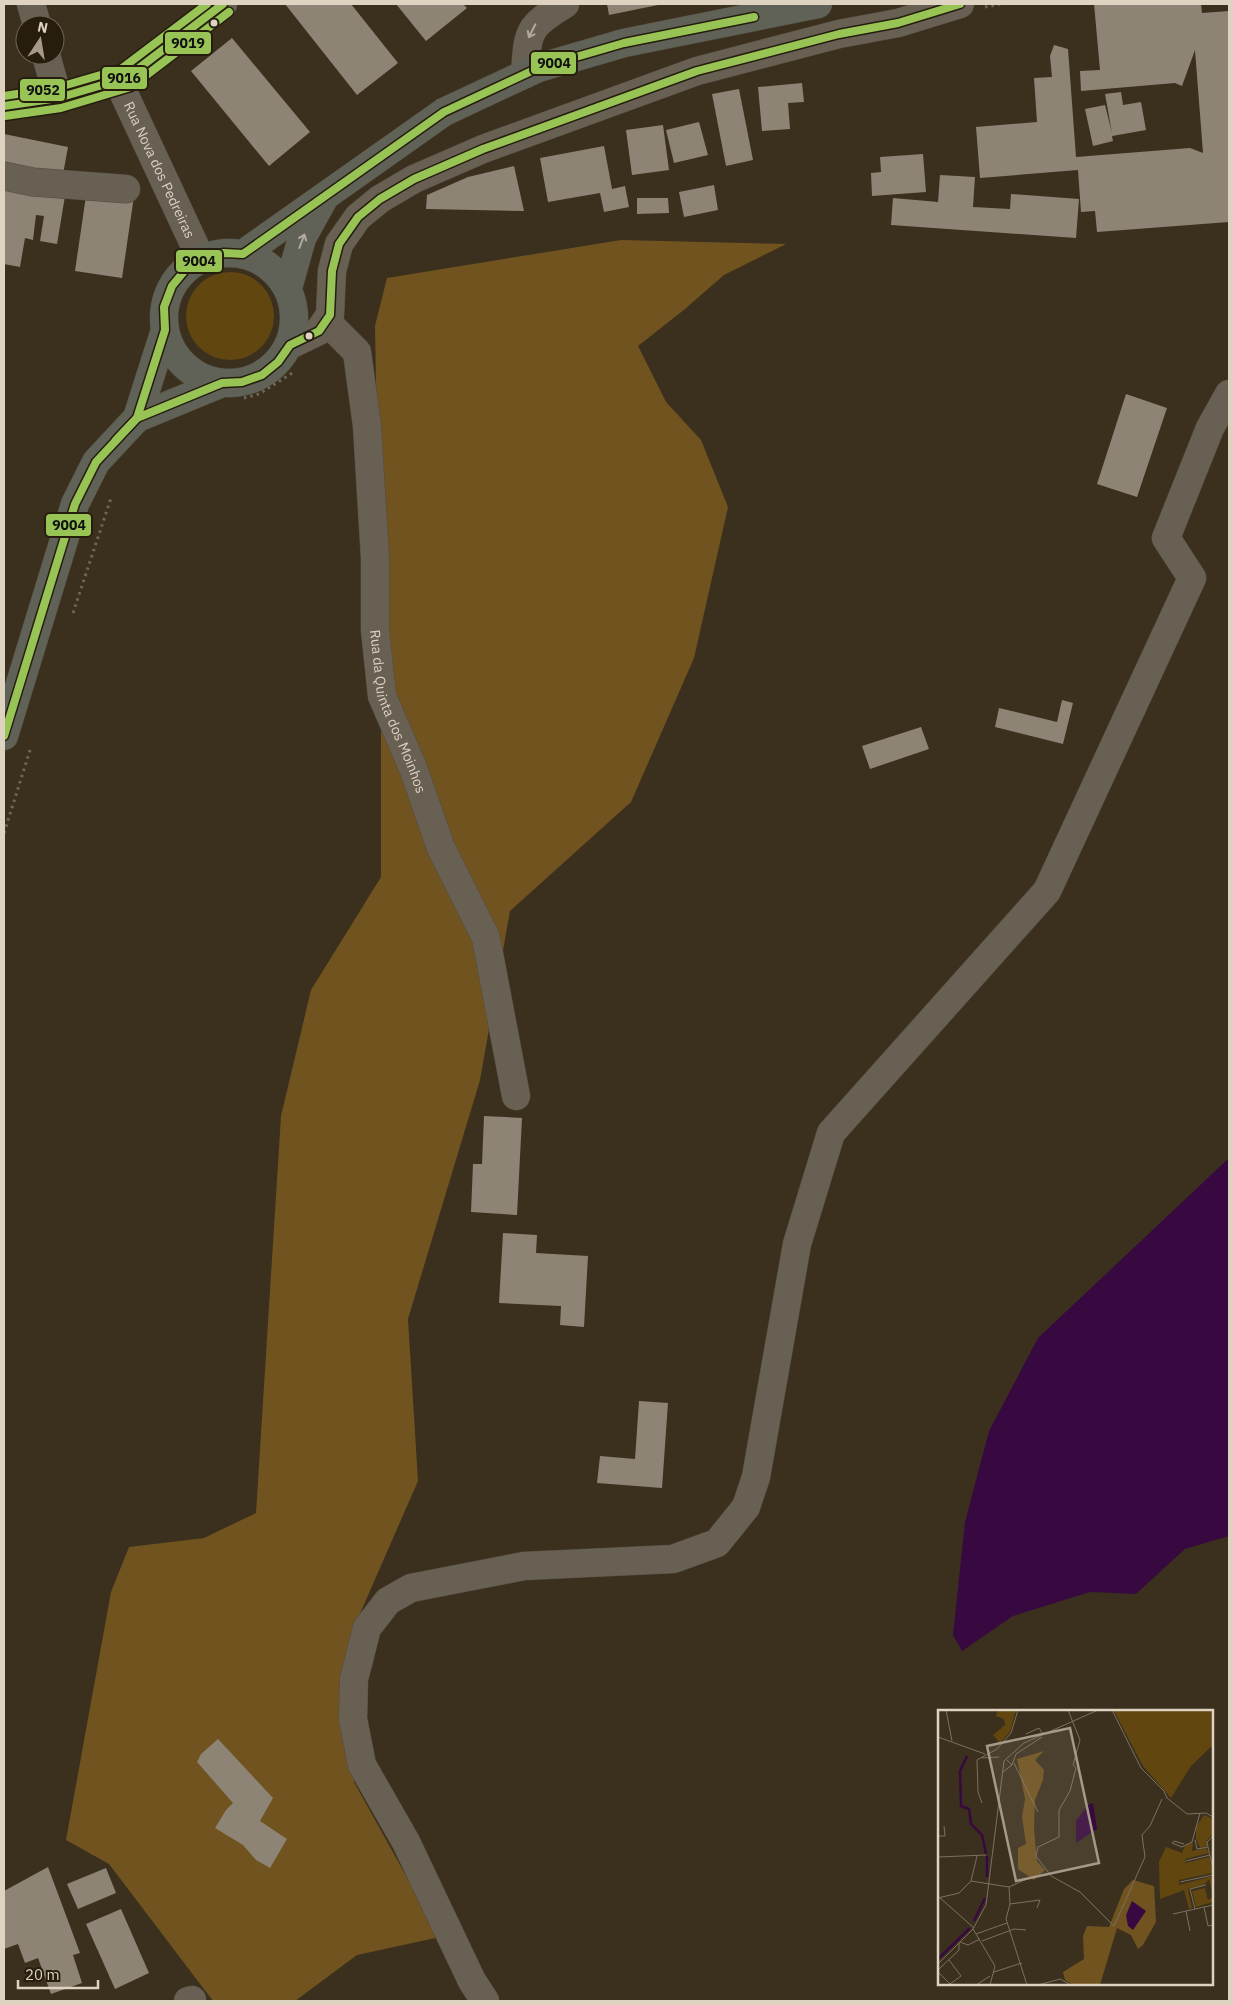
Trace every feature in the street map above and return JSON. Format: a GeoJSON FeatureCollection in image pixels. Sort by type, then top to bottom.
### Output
{"type":"FeatureCollection","features":[{"type":"Feature","properties":{"kind":"main road"},"geometry":{"type":"LineString","coordinates":[[243,254],[444,112],[525,74],[624,43],[818,4]]}},
{"type":"Feature","properties":{"kind":"main road"},"geometry":{"type":"LineString","coordinates":[[288,288],[302,238],[328,193]]}},
{"type":"Feature","properties":{"kind":"main road"},"geometry":{"type":"LineString","coordinates":[[137,418],[232,391],[242,382],[262,375],[278,362],[295,356],[294,306],[288,288],[276,272],[261,260],[243,254],[224,252],[201,259],[186,269],[172,286],[164,307],[165,330],[172,349],[184,366],[232,391]]}},
{"type":"Feature","properties":{"kind":"main road"},"geometry":{"type":"LineString","coordinates":[[4,736],[75,504],[96,462],[137,418],[165,330]]}},
{"type":"Feature","properties":{"kind":"street"},"geometry":{"type":"LineString","coordinates":[[4,106],[58,98],[126,78],[223,4]]}},
{"type":"Feature","properties":{"kind":"street"},"geometry":{"type":"LineString","coordinates":[[525,74],[529,33],[536,22],[565,4]]}},
{"type":"Feature","properties":{"kind":"street"},"geometry":{"type":"LineString","coordinates":[[295,356],[330,315],[332,271],[340,244],[358,217],[380,199],[414,180],[483,150],[697,71],[839,34],[972,6]]}},
{"type":"Feature","properties":{"kind":"street"},"geometry":{"type":"LineString","coordinates":[[49,65],[58,98]]}},
{"type":"Feature","properties":{"kind":"street","name":"Rua Nova dos Pedreiras"},"geometry":{"type":"LineString","coordinates":[[118,80],[201,259]]}},
{"type":"Feature","properties":{"kind":"street"},"geometry":{"type":"LineString","coordinates":[[4,176],[33,182],[126,188]]}},
{"type":"Feature","properties":{"kind":"street","name":"Rua da Quinta dos Moinhos"},"geometry":{"type":"LineString","coordinates":[[326,321],[357,352],[367,426],[375,558],[375,630],[382,696],[413,768],[441,848],[486,938],[516,1096]]}},
{"type":"Feature","properties":{"kind":"street"},"geometry":{"type":"LineString","coordinates":[[485,2001],[472,1981],[406,1842],[362,1764],[353,1718],[354,1679],[367,1628],[388,1601],[411,1588],[524,1566],[673,1559],[716,1543],[746,1507],[756,1478],[797,1244],[831,1133],[1047,891],[1192,578],[1166,538],[1210,428],[1229,394]]}},
{"type":"Feature","properties":{"kind":"path"},"geometry":{"type":"LineString","coordinates":[[972,6],[1001,4]]}},
{"type":"Feature","properties":{"kind":"path"},"geometry":{"type":"LineString","coordinates":[[232,391],[260,394],[295,356]]}},
{"type":"Feature","properties":{"kind":"path"},"geometry":{"type":"LineString","coordinates":[[70,623],[102,518],[114,491]]}},
{"type":"Feature","properties":{"kind":"path"},"geometry":{"type":"LineString","coordinates":[[4,832],[34,737]]}},
{"type":"Feature","properties":{"kind":"shaded area"},"geometry":{"type":"Polygon","coordinates":[[[621,240],[786,244],[724,275],[638,346],[666,402],[701,440],[728,507],[694,658],[631,802],[510,911],[480,1080],[408,1319],[418,1481],[355,1625],[354,1782],[440,1937],[357,1955],[295,2001],[213,2001],[109,1864],[66,1840],[111,1592],[129,1547],[204,1538],[256,1513],[281,1116],[311,990],[381,877],[381,671],[375,326],[387,278],[621,240]]]}},
{"type":"Feature","properties":{"kind":"shaded area"},"geometry":{"type":"Polygon","coordinates":[[[230,272],[247,275],[255,279],[267,291],[271,299],[274,316],[271,333],[267,341],[255,353],[247,357],[230,360],[213,357],[205,353],[193,341],[189,333],[186,316],[189,299],[193,291],[205,279],[213,275],[230,272]]]}},
{"type":"Feature","properties":{"kind":"shaded area"},"geometry":{"type":"Polygon","coordinates":[[[1229,1158],[1229,1536],[1185,1549],[1136,1594],[1090,1592],[1013,1616],[962,1651],[953,1635],[965,1522],[989,1431],[1038,1338],[1229,1158]]]}},
{"type":"Feature","properties":{"kind":"building"},"geometry":{"type":"Polygon","coordinates":[[[285,4],[351,4],[398,63],[357,95],[285,4]]]}},
{"type":"Feature","properties":{"kind":"building"},"geometry":{"type":"Polygon","coordinates":[[[396,4],[463,4],[467,8],[426,41],[396,4]]]}},
{"type":"Feature","properties":{"kind":"building"},"geometry":{"type":"Polygon","coordinates":[[[607,4],[658,4],[658,5],[609,15],[607,4]]]}},
{"type":"Feature","properties":{"kind":"building"},"geometry":{"type":"Polygon","coordinates":[[[1094,4],[1201,4],[1202,13],[1229,11],[1229,222],[1097,232],[1095,211],[1081,212],[1078,170],[980,178],[976,127],[1037,122],[1034,78],[1052,77],[1050,56],[1054,45],[1068,49],[1076,157],[1190,148],[1203,153],[1195,50],[1182,86],[1175,83],[1081,91],[1080,71],[1100,70],[1094,4]]]}},
{"type":"Feature","properties":{"kind":"building"},"geometry":{"type":"Polygon","coordinates":[[[232,38],[310,132],[269,166],[191,71],[232,38]]]}},
{"type":"Feature","properties":{"kind":"building"},"geometry":{"type":"Polygon","coordinates":[[[802,83],[804,102],[788,103],[790,129],[762,131],[758,87],[802,83]]]}},
{"type":"Feature","properties":{"kind":"building"},"geometry":{"type":"Polygon","coordinates":[[[739,89],[753,160],[726,166],[712,94],[739,89]]]}},
{"type":"Feature","properties":{"kind":"building"},"geometry":{"type":"Polygon","coordinates":[[[1121,92],[1123,105],[1141,102],[1146,130],[1112,136],[1113,141],[1093,146],[1085,109],[1105,105],[1112,133],[1105,94],[1121,92]]]}},
{"type":"Feature","properties":{"kind":"building"},"geometry":{"type":"Polygon","coordinates":[[[699,122],[708,155],[674,163],[666,130],[699,122]]]}},
{"type":"Feature","properties":{"kind":"building"},"geometry":{"type":"Polygon","coordinates":[[[663,125],[669,170],[632,175],[626,130],[663,125]]]}},
{"type":"Feature","properties":{"kind":"building"},"geometry":{"type":"Polygon","coordinates":[[[4,134],[68,147],[63,174],[4,162],[4,134]]]}},
{"type":"Feature","properties":{"kind":"building"},"geometry":{"type":"Polygon","coordinates":[[[604,146],[612,189],[625,186],[629,207],[604,212],[600,193],[548,202],[540,158],[604,146]]]}},
{"type":"Feature","properties":{"kind":"building"},"geometry":{"type":"Polygon","coordinates":[[[923,154],[926,192],[872,196],[871,173],[881,172],[880,157],[923,154]]]}},
{"type":"Feature","properties":{"kind":"building"},"geometry":{"type":"Polygon","coordinates":[[[514,166],[524,211],[426,209],[427,195],[468,177],[514,166]]]}},
{"type":"Feature","properties":{"kind":"building"},"geometry":{"type":"Polygon","coordinates":[[[940,175],[975,177],[973,207],[1010,209],[1011,194],[1079,199],[1076,238],[891,225],[893,198],[938,202],[940,175]]]}},
{"type":"Feature","properties":{"kind":"building"},"geometry":{"type":"Polygon","coordinates":[[[4,180],[66,190],[57,244],[40,241],[44,216],[36,215],[33,240],[25,238],[20,267],[4,264],[4,180]]]}},
{"type":"Feature","properties":{"kind":"building"},"geometry":{"type":"Polygon","coordinates":[[[714,185],[718,210],[684,217],[679,192],[714,185]]]}},
{"type":"Feature","properties":{"kind":"building"},"geometry":{"type":"Polygon","coordinates":[[[87,189],[134,196],[122,278],[75,271],[87,189]]]}},
{"type":"Feature","properties":{"kind":"building"},"geometry":{"type":"Polygon","coordinates":[[[637,198],[668,198],[669,213],[637,214],[637,198]]]}},
{"type":"Feature","properties":{"kind":"building"},"geometry":{"type":"Polygon","coordinates":[[[1126,394],[1167,408],[1137,497],[1097,484],[1126,394]]]}},
{"type":"Feature","properties":{"kind":"building"},"geometry":{"type":"Polygon","coordinates":[[[1062,700],[1073,703],[1063,744],[995,727],[999,708],[1057,722],[1062,700]]]}},
{"type":"Feature","properties":{"kind":"building"},"geometry":{"type":"Polygon","coordinates":[[[921,727],[929,749],[870,769],[862,746],[921,727]]]}},
{"type":"Feature","properties":{"kind":"building"},"geometry":{"type":"Polygon","coordinates":[[[484,1116],[522,1118],[517,1215],[471,1212],[473,1164],[482,1164],[484,1116]]]}},
{"type":"Feature","properties":{"kind":"building"},"geometry":{"type":"Polygon","coordinates":[[[503,1233],[537,1235],[536,1253],[588,1256],[584,1327],[560,1325],[561,1306],[499,1303],[503,1233]]]}},
{"type":"Feature","properties":{"kind":"building"},"geometry":{"type":"Polygon","coordinates":[[[639,1401],[668,1403],[662,1488],[597,1483],[600,1456],[635,1459],[639,1401]]]}},
{"type":"Feature","properties":{"kind":"building"},"geometry":{"type":"Polygon","coordinates":[[[218,1739],[273,1798],[260,1821],[287,1839],[270,1868],[256,1860],[243,1845],[215,1828],[226,1810],[233,1803],[197,1762],[201,1754],[218,1739]]]}},
{"type":"Feature","properties":{"kind":"building"},"geometry":{"type":"Polygon","coordinates":[[[48,1867],[80,1953],[73,1955],[82,1983],[51,1994],[38,1958],[25,1963],[18,1944],[4,1949],[4,1891],[48,1867]]]}},
{"type":"Feature","properties":{"kind":"building"},"geometry":{"type":"Polygon","coordinates":[[[106,1868],[116,1893],[78,1909],[67,1884],[106,1868]]]}},
{"type":"Feature","properties":{"kind":"building"},"geometry":{"type":"Polygon","coordinates":[[[121,1909],[149,1973],[115,1989],[86,1924],[121,1909]]]}},
{"type":"Feature","properties":{"kind":"transit line","name":"9052"},"geometry":{"type":"LineString","coordinates":[[4,96],[56,88],[121,69],[207,4]]}},
{"type":"Feature","properties":{"kind":"transit line","name":"9016"},"geometry":{"type":"LineString","coordinates":[[4,106],[58,98],[126,78],[223,4]]}},
{"type":"Feature","properties":{"kind":"transit line","name":"9004"},"geometry":{"type":"LineString","coordinates":[[4,736],[75,504],[96,462],[137,418],[222,383],[242,382],[262,375],[278,362],[290,345],[319,331],[330,315],[332,271],[339,244],[358,217],[380,199],[414,179],[483,149],[697,71],[839,34],[898,23],[960,4]]}},
{"type":"Feature","properties":{"kind":"transit line","name":"9019"},"geometry":{"type":"LineString","coordinates":[[5,116],[61,108],[131,87],[229,12]]}},
{"type":"Feature","properties":{"kind":"transit line","name":"9004"},"geometry":{"type":"LineString","coordinates":[[116,440],[137,418],[165,330],[164,307],[172,286],[186,269],[205,257],[224,253],[243,254],[444,112],[538,68],[624,43],[754,17]]}}]}
